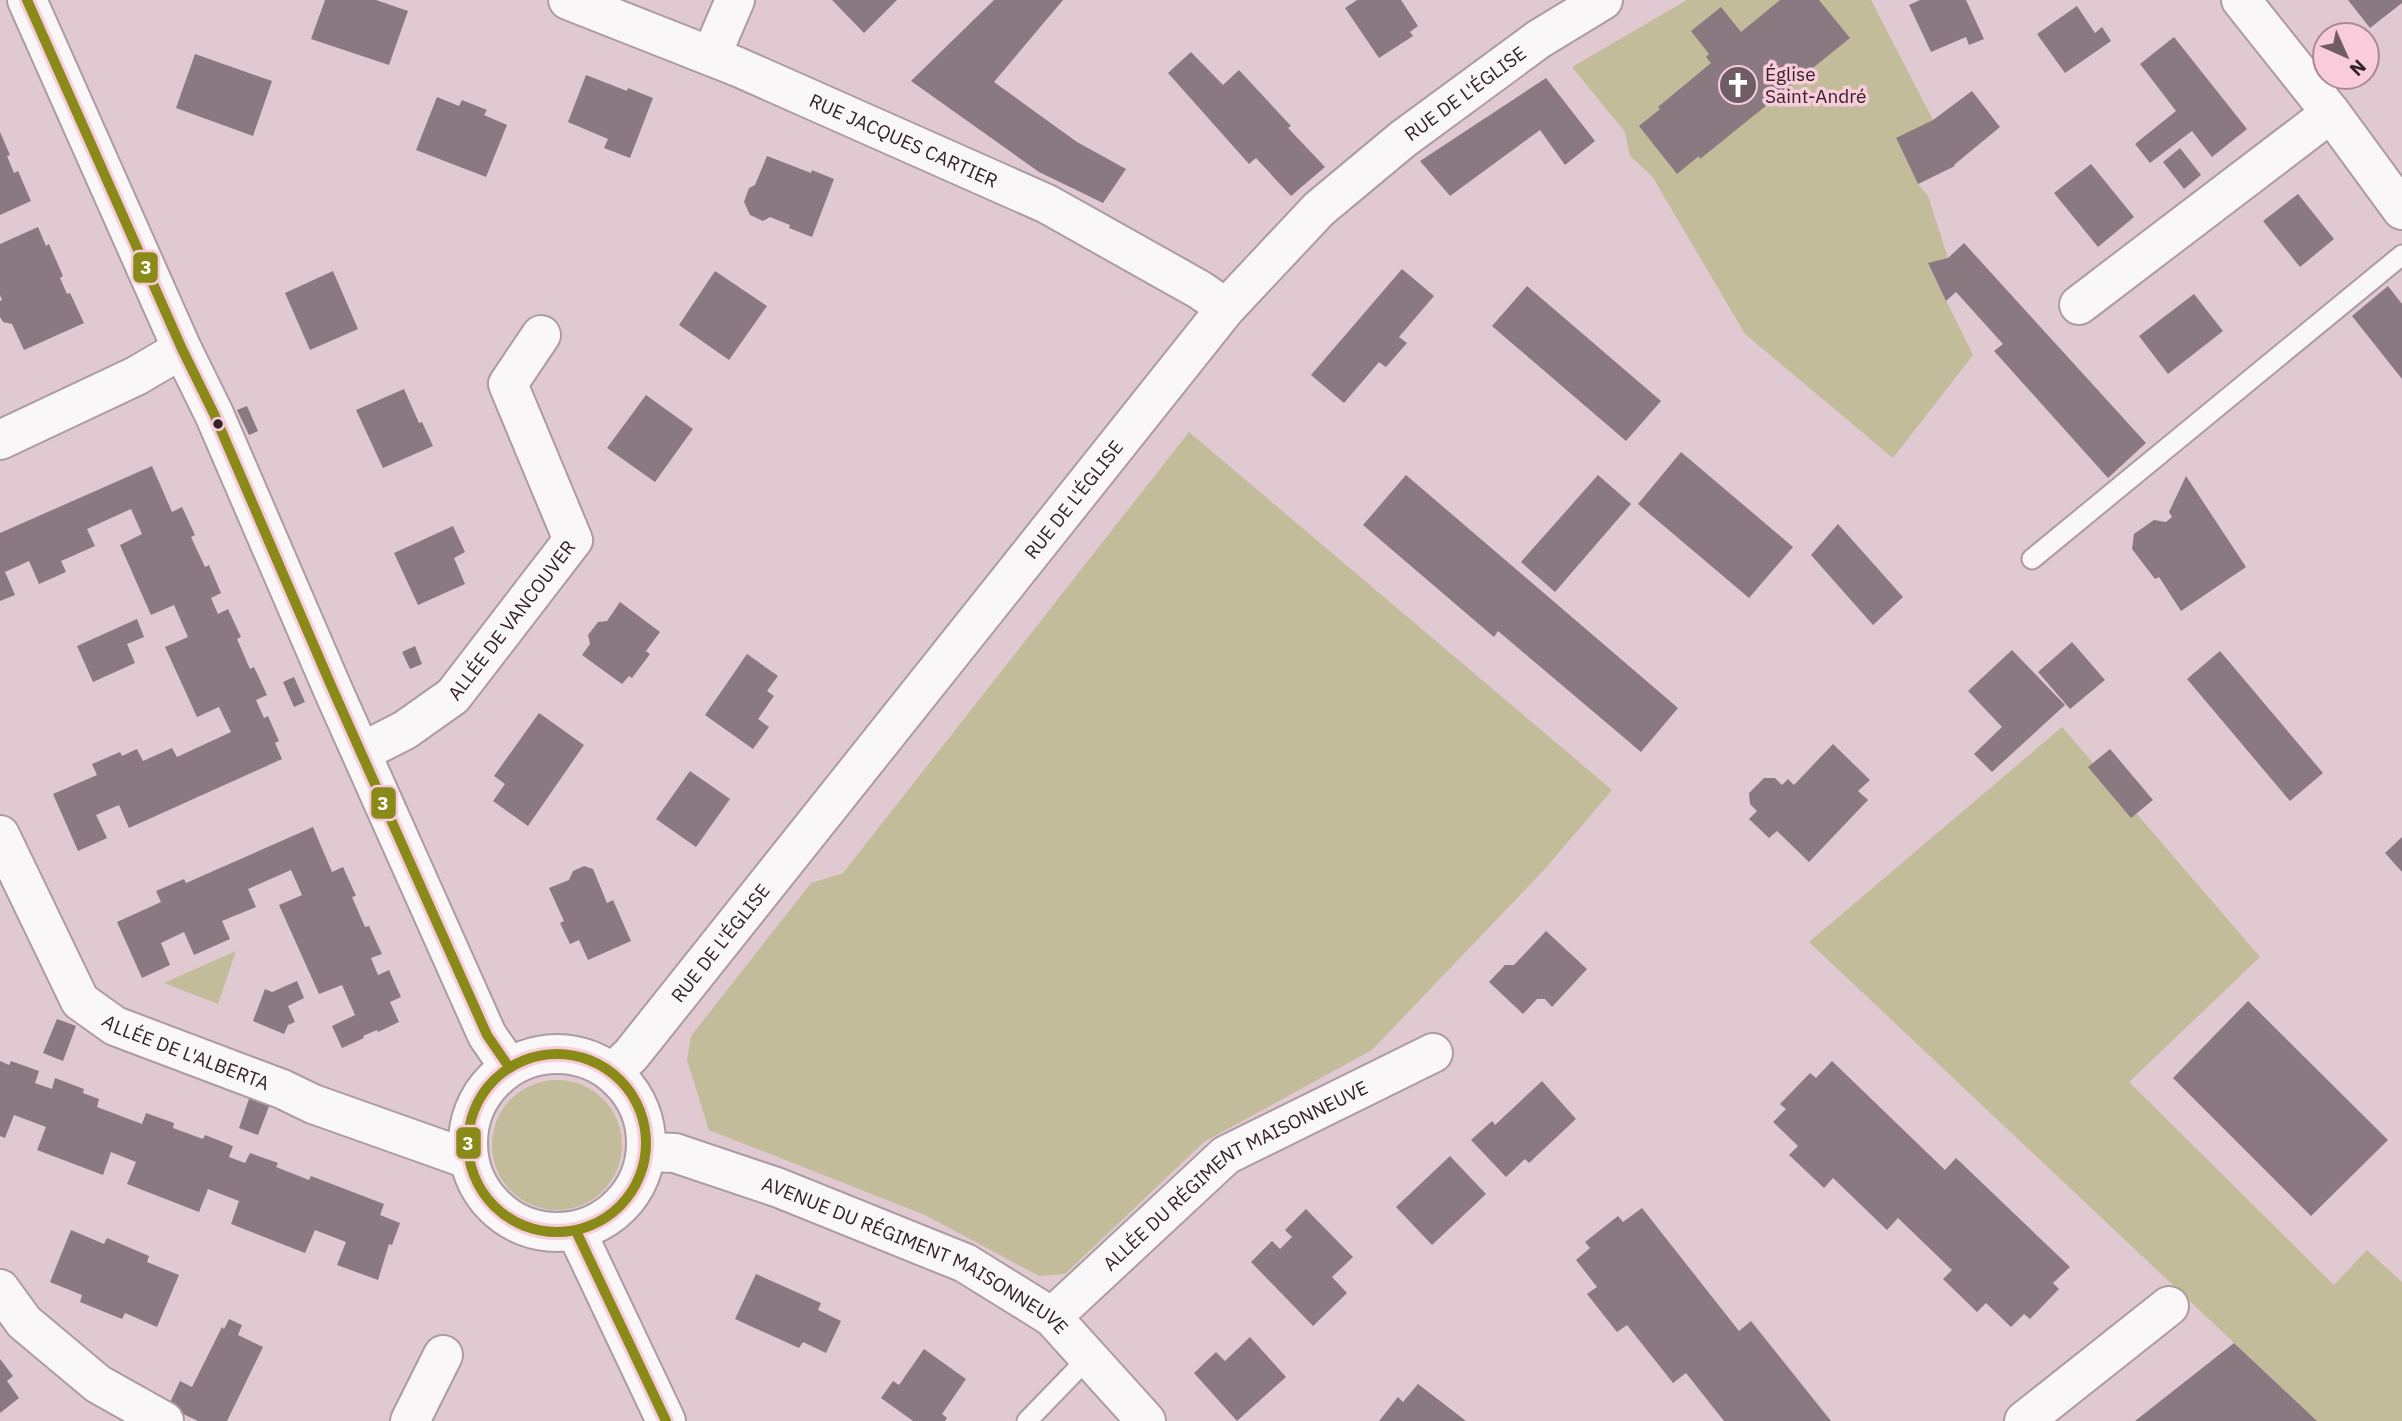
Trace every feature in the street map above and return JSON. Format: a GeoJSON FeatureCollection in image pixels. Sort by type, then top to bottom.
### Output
{"type":"FeatureCollection","features":[{"type":"Feature","properties":{"kind":"street"},"geometry":{"type":"LineString","coordinates":[[27,0],[219,426],[487,1035],[509,1067]]}},
{"type":"Feature","properties":{"kind":"street","name":"RUE JACQUES CARTIER"},"geometry":{"type":"LineString","coordinates":[[568,0],[711,56],[1047,204],[1200,290],[1226,308]]}},
{"type":"Feature","properties":{"kind":"street"},"geometry":{"type":"LineString","coordinates":[[711,56],[735,0]]}},
{"type":"Feature","properties":{"kind":"street","name":"RUE DE L'ÉGLISE"},"geometry":{"type":"LineString","coordinates":[[613,1072],[631,1055],[1226,308],[1319,209],[1403,139],[1539,39],[1603,0]]}},
{"type":"Feature","properties":{"kind":"street"},"geometry":{"type":"LineString","coordinates":[[2241,0],[2332,113],[2402,210]]}},
{"type":"Feature","properties":{"kind":"street"},"geometry":{"type":"LineString","coordinates":[[2079,305],[2332,113]]}},
{"type":"Feature","properties":{"kind":"street","name":"ALLÉE DE VANCOUVER"},"geometry":{"type":"LineString","coordinates":[[362,752],[405,730],[453,696],[573,540],[508,384],[541,335]]}},
{"type":"Feature","properties":{"kind":"street"},"geometry":{"type":"LineString","coordinates":[[0,440],[136,376],[182,349]]}},
{"type":"Feature","properties":{"kind":"street","name":"ALLÉE DE L'ALBERTA"},"geometry":{"type":"LineString","coordinates":[[0,835],[80,1001],[115,1026],[282,1089],[313,1104],[468,1159]]}},
{"type":"Feature","properties":{"kind":"street"},"geometry":{"type":"LineString","coordinates":[[551,1053],[583,1056],[613,1072],[633,1094],[645,1121],[647,1152],[641,1175],[629,1196],[613,1213],[576,1231],[547,1232],[520,1224],[496,1209],[478,1186],[468,1159],[469,1124],[483,1091],[509,1067],[551,1053]]}},
{"type":"Feature","properties":{"kind":"street","name":"ALLÉE DU RÉGIMENT MAISONNEUVE"},"geometry":{"type":"LineString","coordinates":[[1052,1317],[1226,1155],[1433,1053]]}},
{"type":"Feature","properties":{"kind":"street","name":"AVENUE DU RÉGIMENT MAISONNEUVE"},"geometry":{"type":"LineString","coordinates":[[647,1152],[675,1153],[779,1188],[965,1263],[1052,1317],[1146,1421]]}},
{"type":"Feature","properties":{"kind":"street"},"geometry":{"type":"LineString","coordinates":[[576,1231],[666,1421]]}},
{"type":"Feature","properties":{"kind":"street"},"geometry":{"type":"LineString","coordinates":[[0,1289],[24,1322],[98,1384],[164,1421]]}},
{"type":"Feature","properties":{"kind":"street"},"geometry":{"type":"LineString","coordinates":[[2024,1421],[2169,1306]]}},
{"type":"Feature","properties":{"kind":"street"},"geometry":{"type":"LineString","coordinates":[[410,1421],[443,1355]]}},
{"type":"Feature","properties":{"kind":"lane"},"geometry":{"type":"LineString","coordinates":[[2032,559],[2402,255]]}},
{"type":"Feature","properties":{"kind":"lane"},"geometry":{"type":"LineString","coordinates":[[1027,1421],[1088,1359]]}},
{"type":"Feature","properties":{"kind":"shaded area"},"geometry":{"type":"Polygon","coordinates":[[[1687,0],[1871,0],[1933,120],[1896,139],[1918,184],[1928,196],[1948,258],[1928,264],[1973,355],[1893,458],[1745,334],[1652,176],[1630,156],[1625,132],[1572,67],[1687,0]]]}},
{"type":"Feature","properties":{"kind":"shaded area"},"geometry":{"type":"Polygon","coordinates":[[[1189,432],[1612,790],[1544,870],[1372,1050],[1204,1142],[1065,1274],[1039,1276],[925,1215],[709,1130],[687,1060],[691,1036],[811,883],[843,873],[1189,432]]]}},
{"type":"Feature","properties":{"kind":"shaded area"},"geometry":{"type":"Polygon","coordinates":[[[2062,727],[2260,957],[2129,1082],[2334,1285],[2367,1250],[2402,1282],[2402,1421],[2317,1421],[1809,942],[2062,727]]]}},
{"type":"Feature","properties":{"kind":"shaded area"},"geometry":{"type":"Polygon","coordinates":[[[236,951],[218,1004],[164,983],[236,951]]]}},
{"type":"Feature","properties":{"kind":"shaded area"},"geometry":{"type":"Polygon","coordinates":[[[557,1080],[582,1085],[603,1099],[617,1120],[622,1145],[617,1170],[603,1191],[582,1205],[557,1210],[532,1205],[511,1191],[497,1170],[492,1145],[497,1120],[511,1099],[532,1085],[557,1080]]]}},
{"type":"Feature","properties":{"kind":"building"},"geometry":{"type":"Polygon","coordinates":[[[325,0],[376,0],[408,11],[389,65],[311,39],[325,0]]]}},
{"type":"Feature","properties":{"kind":"building"},"geometry":{"type":"Polygon","coordinates":[[[832,0],[897,0],[864,33],[832,0]]]}},
{"type":"Feature","properties":{"kind":"building"},"geometry":{"type":"Polygon","coordinates":[[[994,0],[1063,0],[994,82],[1077,142],[1126,169],[1103,203],[1039,172],[911,81],[994,0]]]}},
{"type":"Feature","properties":{"kind":"building"},"geometry":{"type":"Polygon","coordinates":[[[1357,0],[1401,0],[1418,26],[1410,32],[1413,36],[1379,58],[1345,8],[1357,0]]]}},
{"type":"Feature","properties":{"kind":"building","name":"Église Saint-André"},"geometry":{"type":"Polygon","coordinates":[[[1780,0],[1819,0],[1850,38],[1700,159],[1699,156],[1677,174],[1639,126],[1711,63],[1706,57],[1709,54],[1691,31],[1721,7],[1741,32],[1780,0]]]}},
{"type":"Feature","properties":{"kind":"building"},"geometry":{"type":"Polygon","coordinates":[[[1920,0],[1966,0],[1984,39],[1969,45],[1966,37],[1931,52],[1909,5],[1920,0]]]}},
{"type":"Feature","properties":{"kind":"building"},"geometry":{"type":"Polygon","coordinates":[[[2348,0],[2402,0],[2402,3],[2379,21],[2364,21],[2348,0]]]}},
{"type":"Feature","properties":{"kind":"building"},"geometry":{"type":"Polygon","coordinates":[[[2077,6],[2095,33],[2102,27],[2111,41],[2065,73],[2037,34],[2077,6]]]}},
{"type":"Feature","properties":{"kind":"building"},"geometry":{"type":"Polygon","coordinates":[[[2174,37],[2247,129],[2212,157],[2192,131],[2150,163],[2135,144],[2176,111],[2140,64],[2174,37]]]}},
{"type":"Feature","properties":{"kind":"building"},"geometry":{"type":"Polygon","coordinates":[[[1191,52],[1223,85],[1239,70],[1325,167],[1291,196],[1256,158],[1249,164],[1168,73],[1191,52]]]}},
{"type":"Feature","properties":{"kind":"building"},"geometry":{"type":"Polygon","coordinates":[[[195,54],[272,81],[253,136],[176,108],[195,54]]]}},
{"type":"Feature","properties":{"kind":"building"},"geometry":{"type":"Polygon","coordinates":[[[586,75],[653,98],[630,158],[604,148],[608,139],[568,122],[586,75]]]}},
{"type":"Feature","properties":{"kind":"building"},"geometry":{"type":"Polygon","coordinates":[[[1546,78],[1595,141],[1565,165],[1540,130],[1450,196],[1420,161],[1546,78]]]}},
{"type":"Feature","properties":{"kind":"building"},"geometry":{"type":"Polygon","coordinates":[[[1972,91],[2000,127],[1955,166],[1918,184],[1896,138],[1933,120],[1972,91]]]}},
{"type":"Feature","properties":{"kind":"building"},"geometry":{"type":"Polygon","coordinates":[[[437,97],[459,106],[462,100],[487,110],[484,115],[507,125],[486,177],[416,150],[437,97]]]}},
{"type":"Feature","properties":{"kind":"building"},"geometry":{"type":"Polygon","coordinates":[[[0,132],[14,173],[18,171],[31,201],[0,215],[0,132]]]}},
{"type":"Feature","properties":{"kind":"building"},"geometry":{"type":"Polygon","coordinates":[[[2180,148],[2201,175],[2184,189],[2163,162],[2180,148]]]}},
{"type":"Feature","properties":{"kind":"building"},"geometry":{"type":"Polygon","coordinates":[[[767,156],[834,179],[812,237],[770,217],[763,221],[750,215],[744,202],[749,188],[755,185],[767,156]]]}},
{"type":"Feature","properties":{"kind":"building"},"geometry":{"type":"Polygon","coordinates":[[[2091,164],[2134,217],[2098,247],[2054,193],[2091,164]]]}},
{"type":"Feature","properties":{"kind":"building"},"geometry":{"type":"Polygon","coordinates":[[[2298,194],[2334,239],[2300,267],[2263,221],[2298,194]]]}},
{"type":"Feature","properties":{"kind":"building"},"geometry":{"type":"Polygon","coordinates":[[[38,227],[63,276],[60,278],[67,294],[70,293],[84,323],[24,350],[12,324],[3,322],[0,317],[0,244],[38,227]]]}},
{"type":"Feature","properties":{"kind":"building"},"geometry":{"type":"Polygon","coordinates":[[[1964,243],[2146,443],[2108,478],[1994,351],[2003,344],[1956,292],[1946,301],[1928,263],[1948,258],[1964,243]]]}},
{"type":"Feature","properties":{"kind":"building"},"geometry":{"type":"Polygon","coordinates":[[[1402,269],[1434,296],[1399,337],[1407,343],[1386,367],[1379,362],[1344,403],[1311,375],[1402,269]]]}},
{"type":"Feature","properties":{"kind":"building"},"geometry":{"type":"Polygon","coordinates":[[[333,271],[358,329],[310,350],[285,293],[333,271]]]}},
{"type":"Feature","properties":{"kind":"building"},"geometry":{"type":"Polygon","coordinates":[[[715,271],[767,306],[729,360],[679,325],[715,271]]]}},
{"type":"Feature","properties":{"kind":"building"},"geometry":{"type":"Polygon","coordinates":[[[1527,286],[1661,401],[1626,441],[1492,326],[1527,286]]]}},
{"type":"Feature","properties":{"kind":"building"},"geometry":{"type":"Polygon","coordinates":[[[2388,286],[2402,304],[2402,379],[2352,316],[2388,286]]]}},
{"type":"Feature","properties":{"kind":"building"},"geometry":{"type":"Polygon","coordinates":[[[2194,294],[2223,331],[2168,374],[2139,336],[2194,294]]]}},
{"type":"Feature","properties":{"kind":"building"},"geometry":{"type":"Polygon","coordinates":[[[404,389],[433,446],[383,468],[356,410],[404,389]]]}},
{"type":"Feature","properties":{"kind":"building"},"geometry":{"type":"Polygon","coordinates":[[[646,395],[693,429],[655,482],[607,448],[646,395]]]}},
{"type":"Feature","properties":{"kind":"building"},"geometry":{"type":"Polygon","coordinates":[[[247,406],[258,431],[249,435],[237,410],[247,406]]]}},
{"type":"Feature","properties":{"kind":"building"},"geometry":{"type":"Polygon","coordinates":[[[1681,452],[1793,547],[1749,598],[1638,504],[1681,452]]]}},
{"type":"Feature","properties":{"kind":"building"},"geometry":{"type":"Polygon","coordinates":[[[152,466],[172,512],[182,507],[195,535],[191,537],[205,567],[209,565],[221,593],[211,598],[218,614],[228,609],[241,637],[237,639],[250,669],[254,667],[267,695],[256,700],[264,718],[268,716],[279,741],[275,743],[282,759],[129,828],[119,805],[96,815],[107,838],[78,851],[53,794],[97,775],[92,764],[120,752],[122,756],[137,749],[143,761],[172,748],[177,757],[231,732],[219,707],[197,717],[165,647],[188,637],[174,605],[151,615],[120,545],[142,534],[131,509],[87,529],[95,546],[61,561],[66,572],[39,584],[29,561],[5,572],[15,595],[0,601],[0,533],[152,466]]]}},
{"type":"Feature","properties":{"kind":"building"},"geometry":{"type":"Polygon","coordinates":[[[1406,475],[1678,708],[1641,752],[1498,631],[1494,637],[1363,525],[1406,475]]]}},
{"type":"Feature","properties":{"kind":"building"},"geometry":{"type":"Polygon","coordinates":[[[1598,475],[1631,504],[1555,592],[1521,562],[1598,475]]]}},
{"type":"Feature","properties":{"kind":"building"},"geometry":{"type":"Polygon","coordinates":[[[2186,476],[2246,567],[2181,611],[2159,577],[2155,579],[2132,549],[2134,534],[2154,520],[2166,522],[2172,517],[2169,512],[2186,476]]]}},
{"type":"Feature","properties":{"kind":"building"},"geometry":{"type":"Polygon","coordinates":[[[1838,524],[1903,597],[1873,625],[1811,555],[1838,524]]]}},
{"type":"Feature","properties":{"kind":"building"},"geometry":{"type":"Polygon","coordinates":[[[453,526],[465,552],[454,558],[465,584],[418,605],[394,553],[453,526]]]}},
{"type":"Feature","properties":{"kind":"building"},"geometry":{"type":"Polygon","coordinates":[[[620,602],[660,632],[646,651],[650,654],[632,678],[629,676],[622,684],[582,655],[590,644],[588,635],[598,622],[607,621],[620,602]]]}},
{"type":"Feature","properties":{"kind":"building"},"geometry":{"type":"Polygon","coordinates":[[[137,619],[144,637],[127,644],[135,663],[93,682],[77,646],[137,619]]]}},
{"type":"Feature","properties":{"kind":"building"},"geometry":{"type":"Polygon","coordinates":[[[2072,642],[2105,680],[2070,709],[2038,672],[2072,642]]]}},
{"type":"Feature","properties":{"kind":"building"},"geometry":{"type":"Polygon","coordinates":[[[415,646],[422,664],[410,669],[402,652],[415,646]]]}},
{"type":"Feature","properties":{"kind":"building"},"geometry":{"type":"Polygon","coordinates":[[[2012,650],[2065,705],[1992,772],[1974,754],[2002,727],[1968,691],[2012,650]]]}},
{"type":"Feature","properties":{"kind":"building"},"geometry":{"type":"Polygon","coordinates":[[[2220,651],[2323,773],[2290,801],[2187,679],[2220,651]]]}},
{"type":"Feature","properties":{"kind":"building"},"geometry":{"type":"Polygon","coordinates":[[[747,654],[778,676],[767,691],[774,696],[758,719],[769,727],[753,749],[705,715],[747,654]]]}},
{"type":"Feature","properties":{"kind":"building"},"geometry":{"type":"Polygon","coordinates":[[[294,677],[305,702],[294,707],[283,682],[294,677]]]}},
{"type":"Feature","properties":{"kind":"building"},"geometry":{"type":"Polygon","coordinates":[[[539,713],[584,745],[528,826],[493,801],[505,784],[494,776],[539,713]]]}},
{"type":"Feature","properties":{"kind":"building"},"geometry":{"type":"Polygon","coordinates":[[[1833,744],[1870,780],[1858,791],[1868,800],[1809,862],[1777,831],[1769,838],[1749,819],[1757,811],[1750,804],[1749,793],[1764,778],[1775,778],[1782,785],[1788,779],[1794,785],[1833,744]]]}},
{"type":"Feature","properties":{"kind":"building"},"geometry":{"type":"Polygon","coordinates":[[[2110,749],[2153,800],[2131,818],[2088,767],[2110,749]]]}},
{"type":"Feature","properties":{"kind":"building"},"geometry":{"type":"Polygon","coordinates":[[[690,771],[730,799],[696,847],[656,819],[690,771]]]}},
{"type":"Feature","properties":{"kind":"building"},"geometry":{"type":"Polygon","coordinates":[[[313,827],[332,872],[343,867],[356,896],[352,897],[365,927],[369,926],[382,954],[371,958],[378,975],[389,970],[401,997],[390,1002],[399,1022],[363,1036],[364,1038],[342,1048],[332,1026],[355,1015],[342,985],[319,994],[279,905],[302,895],[291,870],[248,889],[256,907],[222,921],[230,939],[194,955],[184,932],[161,943],[170,965],[142,978],[117,922],[161,902],[156,891],[184,879],[186,883],[313,827]]]}},
{"type":"Feature","properties":{"kind":"building"},"geometry":{"type":"Polygon","coordinates":[[[2402,837],[2402,872],[2385,853],[2402,837]]]}},
{"type":"Feature","properties":{"kind":"building"},"geometry":{"type":"Polygon","coordinates":[[[584,866],[593,869],[607,903],[613,900],[631,941],[588,960],[579,940],[570,944],[560,923],[564,921],[549,888],[569,880],[573,871],[584,866]]]}},
{"type":"Feature","properties":{"kind":"building"},"geometry":{"type":"Polygon","coordinates":[[[1546,931],[1587,969],[1552,1007],[1545,999],[1537,999],[1523,1014],[1489,982],[1505,965],[1514,965],[1546,931]]]}},
{"type":"Feature","properties":{"kind":"building"},"geometry":{"type":"Polygon","coordinates":[[[297,981],[304,998],[288,1006],[295,1022],[288,1025],[284,1034],[253,1021],[265,989],[272,992],[297,981]]]}},
{"type":"Feature","properties":{"kind":"building"},"geometry":{"type":"Polygon","coordinates":[[[2248,1001],[2388,1140],[2311,1216],[2173,1078],[2248,1001]]]}},
{"type":"Feature","properties":{"kind":"building"},"geometry":{"type":"Polygon","coordinates":[[[57,1019],[76,1026],[63,1061],[43,1053],[57,1019]]]}},
{"type":"Feature","properties":{"kind":"building"},"geometry":{"type":"Polygon","coordinates":[[[0,1061],[9,1065],[11,1061],[39,1071],[35,1083],[52,1089],[55,1078],[84,1089],[83,1093],[99,1099],[97,1107],[142,1124],[146,1113],[174,1123],[173,1128],[203,1139],[205,1135],[233,1146],[229,1157],[245,1163],[250,1153],[278,1163],[276,1167],[309,1180],[311,1176],[384,1204],[380,1215],[400,1223],[392,1245],[389,1244],[378,1280],[337,1265],[346,1242],[315,1230],[305,1253],[231,1224],[239,1201],[208,1189],[199,1212],[127,1184],[136,1162],[111,1152],[103,1175],[37,1150],[46,1127],[14,1115],[5,1138],[0,1136],[0,1061]]]}},
{"type":"Feature","properties":{"kind":"building"},"geometry":{"type":"Polygon","coordinates":[[[1832,1061],[1945,1170],[1956,1158],[2070,1267],[2053,1283],[2059,1289],[2030,1319],[2024,1314],[2011,1327],[1986,1303],[1977,1312],[1943,1279],[1952,1270],[1898,1218],[1887,1230],[1833,1178],[1824,1188],[1789,1155],[1798,1146],[1773,1122],[1786,1109],[1780,1104],[1810,1073],[1816,1078],[1832,1061]]]}},
{"type":"Feature","properties":{"kind":"building"},"geometry":{"type":"Polygon","coordinates":[[[1542,1081],[1576,1119],[1529,1163],[1525,1159],[1506,1177],[1471,1140],[1492,1121],[1495,1125],[1542,1081]]]}},
{"type":"Feature","properties":{"kind":"building"},"geometry":{"type":"Polygon","coordinates":[[[251,1093],[271,1101],[258,1135],[239,1128],[251,1093]]]}},
{"type":"Feature","properties":{"kind":"building"},"geometry":{"type":"Polygon","coordinates":[[[1450,1156],[1486,1194],[1432,1245],[1396,1207],[1450,1156]]]}},
{"type":"Feature","properties":{"kind":"building"},"geometry":{"type":"Polygon","coordinates":[[[1642,1208],[1739,1331],[1751,1321],[1831,1421],[1724,1421],[1686,1373],[1673,1383],[1627,1325],[1617,1332],[1587,1294],[1597,1287],[1576,1260],[1590,1248],[1585,1242],[1618,1216],[1623,1222],[1642,1208]]]}},
{"type":"Feature","properties":{"kind":"building"},"geometry":{"type":"Polygon","coordinates":[[[1306,1209],[1353,1257],[1332,1277],[1347,1293],[1313,1326],[1251,1262],[1272,1241],[1280,1249],[1292,1237],[1285,1230],[1306,1209]]]}},
{"type":"Feature","properties":{"kind":"building"},"geometry":{"type":"Polygon","coordinates":[[[71,1230],[104,1244],[107,1238],[149,1256],[147,1262],[179,1275],[157,1327],[125,1313],[122,1319],[80,1302],[82,1295],[50,1282],[71,1230]]]}},
{"type":"Feature","properties":{"kind":"building"},"geometry":{"type":"Polygon","coordinates":[[[756,1274],[821,1303],[818,1310],[841,1321],[826,1353],[803,1342],[799,1348],[735,1319],[756,1274]]]}},
{"type":"Feature","properties":{"kind":"building"},"geometry":{"type":"Polygon","coordinates":[[[229,1319],[242,1325],[238,1335],[263,1347],[227,1421],[198,1421],[168,1407],[180,1381],[192,1387],[222,1327],[224,1329],[229,1319]]]}},
{"type":"Feature","properties":{"kind":"building"},"geometry":{"type":"Polygon","coordinates":[[[1250,1337],[1286,1377],[1237,1421],[1194,1373],[1216,1352],[1225,1361],[1250,1337]]]}},
{"type":"Feature","properties":{"kind":"building"},"geometry":{"type":"Polygon","coordinates":[[[2234,1343],[2317,1421],[2135,1421],[2234,1343]]]}},
{"type":"Feature","properties":{"kind":"building"},"geometry":{"type":"Polygon","coordinates":[[[924,1349],[966,1379],[942,1414],[947,1418],[945,1421],[913,1421],[881,1398],[893,1381],[899,1385],[924,1349]]]}},
{"type":"Feature","properties":{"kind":"building"},"geometry":{"type":"Polygon","coordinates":[[[0,1359],[13,1376],[7,1381],[19,1398],[0,1413],[0,1359]]]}},
{"type":"Feature","properties":{"kind":"building"},"geometry":{"type":"Polygon","coordinates":[[[1418,1384],[1466,1421],[1379,1421],[1398,1397],[1403,1402],[1418,1384]]]}},
{"type":"Feature","properties":{"kind":"transit line","name":"3"},"geometry":{"type":"LineString","coordinates":[[27,0],[182,349],[214,414],[333,690],[487,1035],[509,1067]]}},
{"type":"Feature","properties":{"kind":"transit line","name":"3"},"geometry":{"type":"LineString","coordinates":[[557,1054],[591,1061],[620,1080],[639,1109],[646,1143],[639,1177],[620,1206],[591,1225],[557,1232],[523,1225],[494,1206],[475,1177],[468,1143],[475,1109],[494,1080],[523,1061],[557,1054]]}},
{"type":"Feature","properties":{"kind":"transit line","name":"3"},"geometry":{"type":"LineString","coordinates":[[576,1231],[666,1421]]}},
{"type":"Feature","properties":{"kind":"place","name":"Église Saint-André"},"geometry":{"type":"Point","coordinates":[1738,85]}}]}
